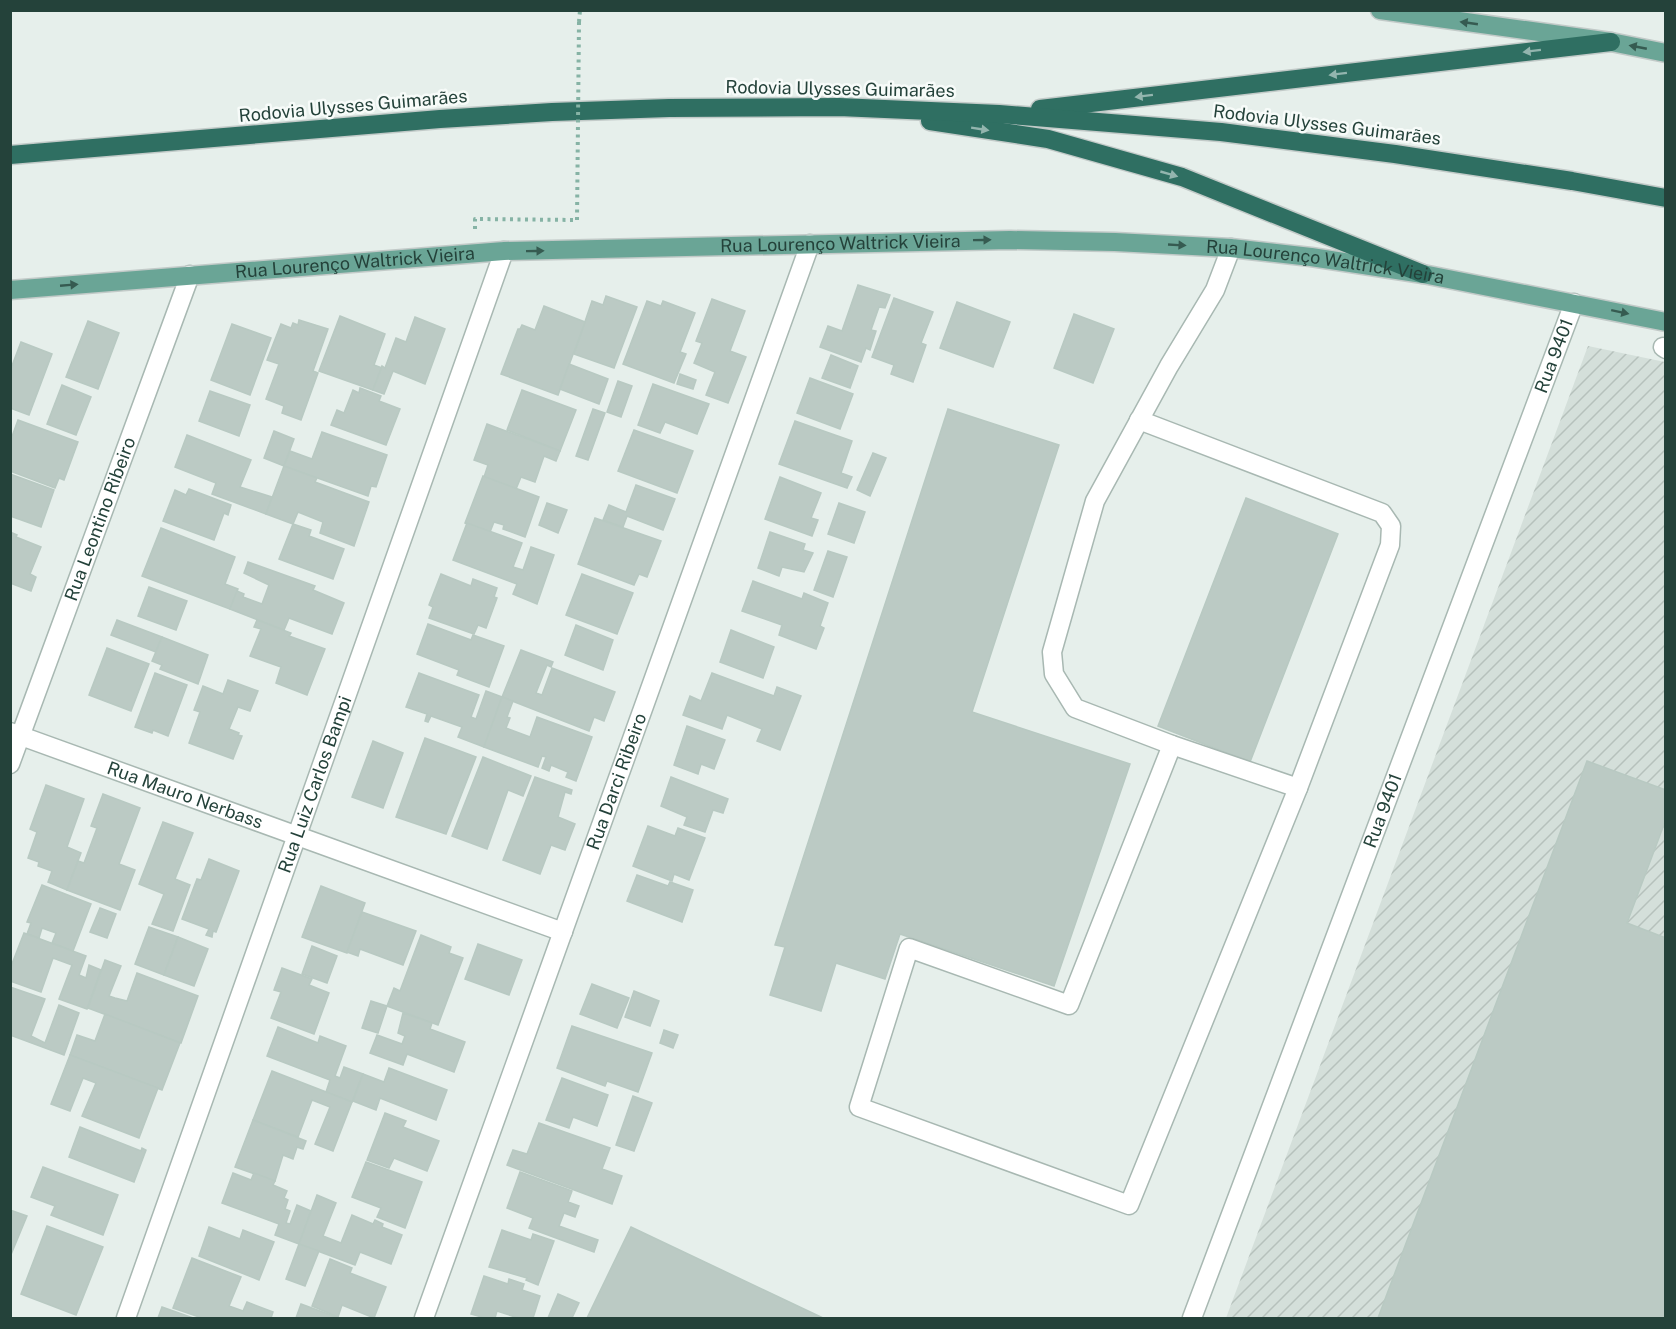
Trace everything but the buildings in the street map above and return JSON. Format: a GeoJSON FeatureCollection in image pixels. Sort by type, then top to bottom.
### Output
{"type":"FeatureCollection","features":[{"type":"Feature","properties":{"kind":"highway"},"geometry":{"type":"LineString","coordinates":[[999,114],[1611,42]]}},
{"type":"Feature","properties":{"kind":"highway"},"geometry":{"type":"LineString","coordinates":[[839,107],[1048,139],[1182,177],[1423,274]]}},
{"type":"Feature","properties":{"kind":"highway","name":"Rodovia Ulysses Guimarães"},"geometry":{"type":"LineString","coordinates":[[10,155],[440,119],[552,112],[669,108],[839,107],[999,114],[1221,132],[1395,154],[1572,181],[1665,198]]}},
{"type":"Feature","properties":{"kind":"main road"},"geometry":{"type":"LineString","coordinates":[[1380,10],[1611,42],[1665,53]]}},
{"type":"Feature","properties":{"kind":"main road","name":"Rua Lourenço Waltrick Vieira"},"geometry":{"type":"LineString","coordinates":[[10,290],[504,251],[1010,240],[1115,242],[1231,248],[1311,257],[1423,274],[1665,322]]}},
{"type":"Feature","properties":{"kind":"street","name":"Rua Darci Ribeiro"},"geometry":{"type":"LineString","coordinates":[[424,1318],[810,244]]}},
{"type":"Feature","properties":{"kind":"street"},"geometry":{"type":"LineString","coordinates":[[1231,248],[1215,290],[1169,366],[1095,501],[1052,652],[1054,674],[1074,708],[1172,745],[1298,788]]}},
{"type":"Feature","properties":{"kind":"street","name":"Rua Luiz Carlos Bampi"},"geometry":{"type":"LineString","coordinates":[[126,1318],[504,251]]}},
{"type":"Feature","properties":{"kind":"street","name":"Rua Leontino Ribeiro"},"geometry":{"type":"LineString","coordinates":[[10,764],[16,734],[190,275]]}},
{"type":"Feature","properties":{"kind":"street","name":"Rua 9401"},"geometry":{"type":"LineString","coordinates":[[1192,1318],[1574,303]]}},
{"type":"Feature","properties":{"kind":"street"},"geometry":{"type":"LineString","coordinates":[[1139,420],[1383,513],[1391,526],[1390,545],[1298,788],[1129,1205],[859,1107],[909,948],[1069,1005],[1172,745]]}},
{"type":"Feature","properties":{"kind":"street","name":"Rua Mauro Nerbass"},"geometry":{"type":"LineString","coordinates":[[16,734],[563,932]]}},
{"type":"Feature","properties":{"kind":"path"},"geometry":{"type":"LineString","coordinates":[[577,220],[580,10]]}},
{"type":"Feature","properties":{"kind":"shaded area"},"geometry":{"type":"Polygon","coordinates":[[[1588,346],[1665,362],[1665,1318],[1226,1318],[1588,346]]]}}]}
